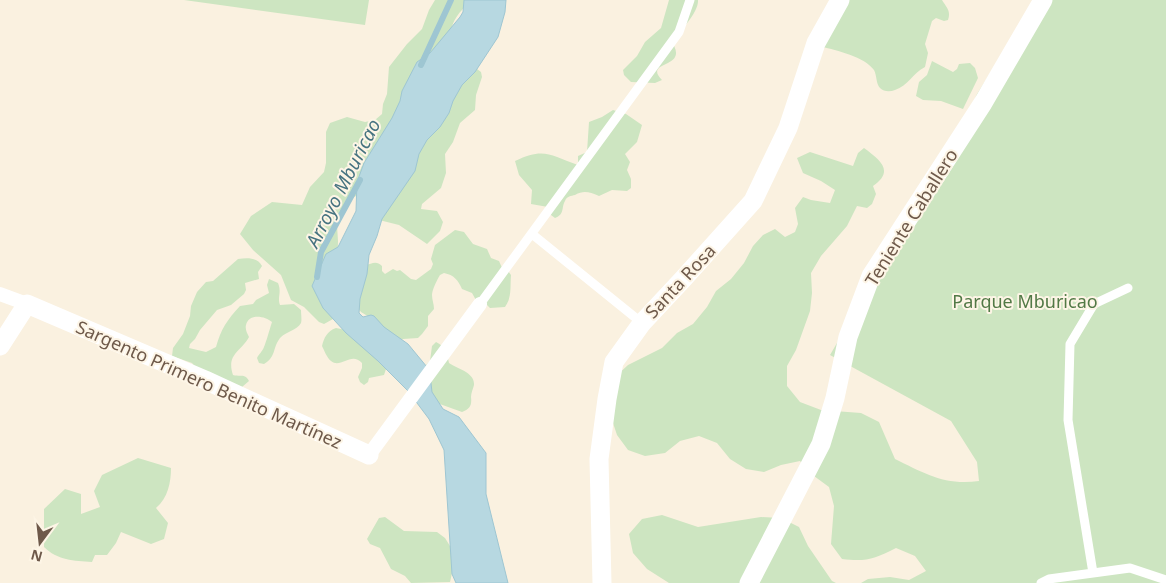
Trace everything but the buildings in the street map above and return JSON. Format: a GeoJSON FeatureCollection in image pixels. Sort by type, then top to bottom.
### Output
{"type":"FeatureCollection","features":[{"type":"Feature","properties":{"kind":"street","name":"Santa Rosa"},"geometry":{"type":"LineString","coordinates":[[602,583],[599,459],[614,362],[642,323],[753,201],[788,128],[816,43],[840,0]]}},
{"type":"Feature","properties":{"kind":"street","name":"Teniente Caballero"},"geometry":{"type":"LineString","coordinates":[[749,583],[821,444],[835,398],[848,337],[871,276],[983,103],[1043,0]]}},
{"type":"Feature","properties":{"kind":"street","name":"Sargento Primero Benito Martínez"},"geometry":{"type":"LineString","coordinates":[[0,294],[205,380],[369,455],[480,304]]}},
{"type":"Feature","properties":{"kind":"street"},"geometry":{"type":"LineString","coordinates":[[0,346],[27,304]]}},
{"type":"Feature","properties":{"kind":"lane"},"geometry":{"type":"LineString","coordinates":[[480,304],[680,32],[690,0]]}},
{"type":"Feature","properties":{"kind":"lane"},"geometry":{"type":"LineString","coordinates":[[532,234],[642,323]]}},
{"type":"Feature","properties":{"kind":"lane"},"geometry":{"type":"LineString","coordinates":[[1093,573],[1068,420],[1070,344],[1094,304],[1128,288]]}},
{"type":"Feature","properties":{"kind":"lane"},"geometry":{"type":"LineString","coordinates":[[1041,583],[1049,579],[1130,568],[1166,580]]}},
{"type":"Feature","properties":{"kind":"green space"},"geometry":{"type":"Polygon","coordinates":[[[184,0],[369,0],[365,25],[184,0]]]}},
{"type":"Feature","properties":{"kind":"green space"},"geometry":{"type":"Polygon","coordinates":[[[435,0],[474,0],[457,17],[356,196],[347,201],[342,217],[337,225],[336,314],[333,319],[324,324],[319,322],[304,307],[291,300],[281,275],[253,250],[240,234],[251,216],[272,202],[302,205],[310,187],[324,172],[326,163],[326,132],[330,123],[347,117],[365,122],[375,120],[382,114],[387,94],[389,67],[422,29],[435,0]]]}},
{"type":"Feature","properties":{"kind":"green space"},"geometry":{"type":"Polygon","coordinates":[[[669,0],[698,0],[692,16],[672,41],[676,55],[673,60],[658,69],[658,75],[662,80],[655,83],[631,82],[624,75],[623,70],[637,56],[645,42],[661,28],[669,0]]]}},
{"type":"Feature","properties":{"kind":"green space"},"geometry":{"type":"Polygon","coordinates":[[[838,0],[942,0],[948,10],[949,17],[948,20],[944,21],[936,18],[932,21],[925,44],[928,53],[925,67],[900,88],[887,91],[880,88],[874,70],[870,65],[850,55],[822,47],[838,0]]]}},
{"type":"Feature","properties":{"kind":"green space","name":"Parque Mburicao"},"geometry":{"type":"Polygon","coordinates":[[[1036,0],[1166,0],[1166,583],[861,583],[868,579],[890,577],[909,580],[926,571],[915,556],[896,548],[870,559],[842,559],[831,544],[834,506],[829,487],[814,476],[800,461],[781,465],[764,472],[746,469],[730,459],[717,443],[699,436],[680,441],[665,453],[645,456],[628,450],[617,435],[611,417],[614,378],[628,365],[662,348],[677,333],[693,324],[707,307],[716,291],[731,279],[744,263],[753,246],[763,235],[775,229],[785,237],[795,232],[798,224],[795,208],[803,197],[830,203],[835,190],[803,173],[797,158],[810,152],[853,166],[858,153],[864,148],[880,161],[883,166],[883,175],[880,181],[873,186],[876,194],[872,204],[867,208],[857,206],[847,226],[821,256],[811,273],[812,293],[810,311],[796,350],[787,366],[787,386],[800,402],[821,410],[861,413],[879,422],[895,459],[945,480],[956,482],[979,481],[977,462],[951,421],[830,355],[961,131],[977,94],[1036,0]]]}},
{"type":"Feature","properties":{"kind":"green space"},"geometry":{"type":"Polygon","coordinates":[[[932,61],[953,72],[959,64],[970,63],[975,68],[978,78],[963,109],[941,101],[923,100],[916,96],[919,82],[927,75],[932,61]]]}},
{"type":"Feature","properties":{"kind":"green space"},"geometry":{"type":"Polygon","coordinates":[[[477,69],[481,72],[482,77],[476,95],[475,110],[460,123],[453,142],[445,154],[446,173],[441,188],[422,204],[421,209],[437,211],[443,222],[440,231],[427,244],[399,225],[379,220],[402,145],[477,69]]]}},
{"type":"Feature","properties":{"kind":"green space"},"geometry":{"type":"Polygon","coordinates":[[[613,110],[626,114],[642,125],[637,142],[625,154],[630,162],[627,170],[631,179],[631,188],[627,191],[612,190],[599,196],[581,192],[567,198],[562,213],[555,218],[547,212],[548,207],[531,204],[532,190],[519,175],[515,161],[540,153],[578,165],[578,156],[587,152],[589,122],[613,110]]]}},
{"type":"Feature","properties":{"kind":"green space"},"geometry":{"type":"Polygon","coordinates":[[[455,230],[464,232],[473,244],[487,249],[491,258],[499,261],[503,270],[508,271],[511,275],[509,300],[505,307],[490,308],[477,302],[472,293],[462,289],[455,278],[444,273],[440,275],[433,290],[434,309],[428,316],[428,326],[418,338],[403,339],[395,344],[374,320],[358,308],[365,265],[378,263],[382,266],[382,271],[385,274],[393,269],[400,270],[411,279],[416,280],[431,269],[433,264],[431,259],[435,245],[455,230]]]}},
{"type":"Feature","properties":{"kind":"green space"},"geometry":{"type":"Polygon","coordinates":[[[238,259],[252,259],[260,263],[262,266],[258,272],[259,279],[245,283],[246,290],[244,294],[231,305],[217,310],[200,330],[189,348],[206,352],[216,347],[225,325],[240,306],[253,304],[256,300],[269,293],[267,285],[269,279],[278,283],[280,305],[294,304],[301,310],[301,323],[281,337],[276,344],[273,355],[264,364],[259,363],[257,358],[265,346],[272,322],[265,318],[257,317],[248,321],[246,328],[249,337],[231,362],[233,375],[244,376],[249,381],[242,387],[196,368],[192,363],[172,356],[173,348],[183,334],[197,292],[206,282],[213,281],[238,259]]]}},
{"type":"Feature","properties":{"kind":"green space"},"geometry":{"type":"Polygon","coordinates":[[[336,328],[346,330],[387,366],[384,375],[369,378],[368,382],[364,385],[358,377],[362,363],[358,360],[350,359],[335,363],[330,360],[322,346],[326,335],[336,328]]]}},
{"type":"Feature","properties":{"kind":"green space"},"geometry":{"type":"Polygon","coordinates":[[[436,342],[445,350],[449,363],[465,371],[474,381],[471,404],[467,410],[462,412],[437,403],[420,371],[430,361],[432,346],[436,342]]]}},
{"type":"Feature","properties":{"kind":"green space"},"geometry":{"type":"Polygon","coordinates":[[[138,458],[171,468],[168,490],[156,508],[168,523],[164,539],[151,544],[121,532],[107,555],[95,555],[92,562],[60,557],[44,547],[44,509],[65,489],[81,494],[81,514],[100,507],[94,491],[102,475],[138,458]]]}},
{"type":"Feature","properties":{"kind":"green space"},"geometry":{"type":"Polygon","coordinates":[[[662,515],[698,527],[761,517],[781,518],[799,527],[808,546],[832,581],[836,583],[669,583],[647,569],[633,553],[629,534],[642,519],[662,515]]]}},
{"type":"Feature","properties":{"kind":"green space"},"geometry":{"type":"Polygon","coordinates":[[[385,517],[404,531],[437,532],[445,538],[450,546],[454,548],[450,582],[411,583],[405,576],[391,569],[380,548],[370,544],[367,539],[379,518],[385,517]]]}},
{"type":"Feature","properties":{"kind":"water"},"geometry":{"type":"Polygon","coordinates":[[[464,0],[506,0],[505,12],[498,37],[475,72],[462,85],[449,113],[440,127],[427,140],[419,154],[415,171],[382,219],[369,255],[367,274],[360,299],[359,313],[363,317],[374,316],[384,327],[408,344],[427,367],[408,391],[346,333],[323,308],[312,286],[326,254],[338,247],[356,211],[357,182],[364,163],[392,118],[400,101],[402,91],[417,62],[430,53],[460,17],[463,12],[464,0]]]}},
{"type":"Feature","properties":{"kind":"water"},"geometry":{"type":"Polygon","coordinates":[[[430,375],[432,392],[443,409],[459,417],[486,453],[486,494],[508,583],[456,583],[452,574],[444,450],[429,419],[414,399],[430,375]]]}},
{"type":"Feature","properties":{"kind":"waterway","name":"Arroyo Mburicao"},"geometry":{"type":"LineString","coordinates":[[421,65],[451,0]]}},
{"type":"Feature","properties":{"kind":"waterway","name":"Arroyo Mburicao"},"geometry":{"type":"LineString","coordinates":[[317,277],[321,252],[360,180]]}}]}
